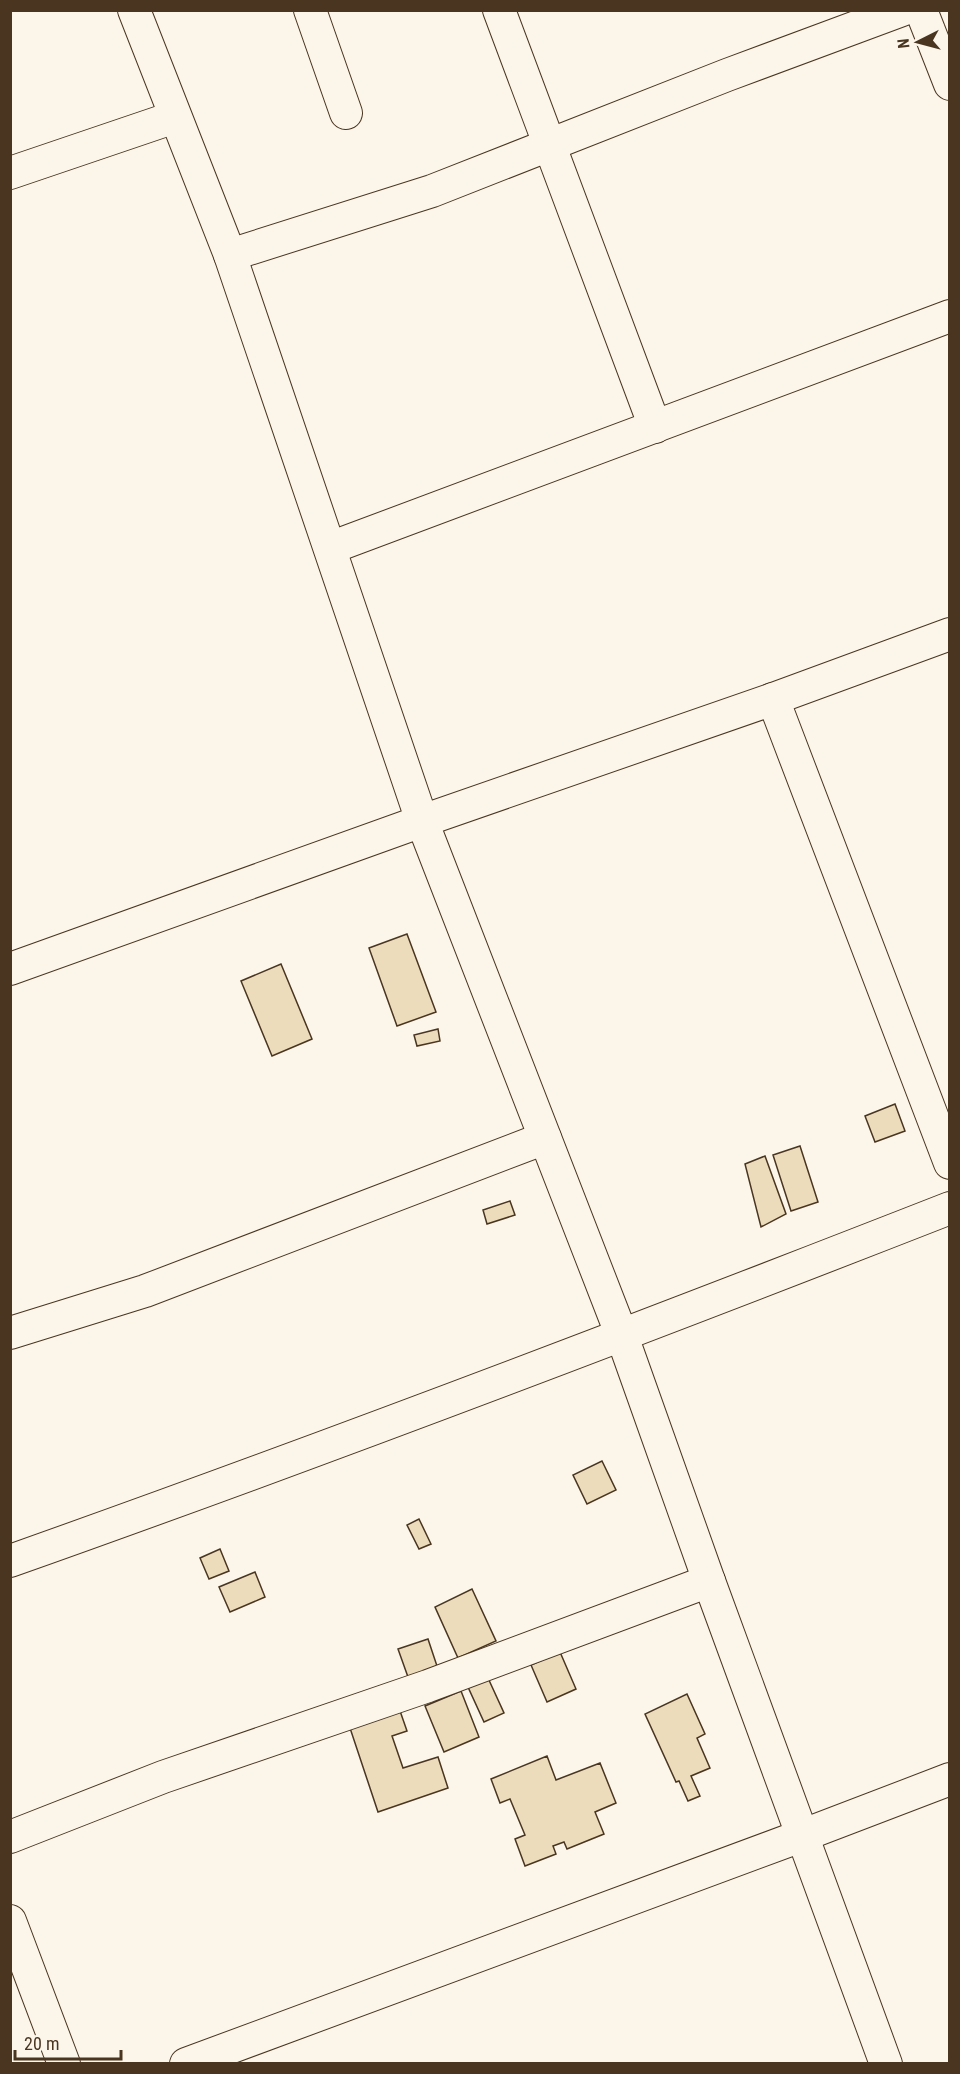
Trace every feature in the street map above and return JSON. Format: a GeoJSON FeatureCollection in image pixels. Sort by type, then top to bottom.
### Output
{"type":"FeatureCollection","features":[{"type":"Feature","properties":{"kind":"street"},"geometry":{"type":"LineString","coordinates":[[134,10],[230,255],[422,820],[622,1336],[801,1836],[886,2064]]}},
{"type":"Feature","properties":{"kind":"street"},"geometry":{"type":"LineString","coordinates":[[310,10],[346,113]]}},
{"type":"Feature","properties":{"kind":"street"},"geometry":{"type":"LineString","coordinates":[[499,10],[655,428]]}},
{"type":"Feature","properties":{"kind":"street"},"geometry":{"type":"LineString","coordinates":[[230,255],[432,191],[727,75],[902,10]]}},
{"type":"Feature","properties":{"kind":"street"},"geometry":{"type":"LineString","coordinates":[[921,10],[948,76]]}},
{"type":"Feature","properties":{"kind":"street"},"geometry":{"type":"LineString","coordinates":[[10,173],[175,117]]}},
{"type":"Feature","properties":{"kind":"street"},"geometry":{"type":"LineString","coordinates":[[330,548],[950,316]]}},
{"type":"Feature","properties":{"kind":"street"},"geometry":{"type":"LineString","coordinates":[[10,969],[422,820],[773,699],[950,634]]}},
{"type":"Feature","properties":{"kind":"street"},"geometry":{"type":"LineString","coordinates":[[773,699],[950,1163]]}},
{"type":"Feature","properties":{"kind":"street"},"geometry":{"type":"LineString","coordinates":[[10,1333],[145,1291],[545,1138]]}},
{"type":"Feature","properties":{"kind":"street"},"geometry":{"type":"LineString","coordinates":[[10,1561],[349,1440],[950,1208]]}},
{"type":"Feature","properties":{"kind":"street"},"geometry":{"type":"LineString","coordinates":[[10,1837],[163,1777],[428,1686],[709,1581]]}},
{"type":"Feature","properties":{"kind":"street"},"geometry":{"type":"LineString","coordinates":[[186,2064],[950,1779]]}},
{"type":"Feature","properties":{"kind":"street"},"geometry":{"type":"LineString","coordinates":[[10,1921],[64,2064]]}},
{"type":"Feature","properties":{"kind":"building"},"geometry":{"type":"Polygon","coordinates":[[[407,934],[436,1012],[397,1026],[369,948],[407,934]]]}},
{"type":"Feature","properties":{"kind":"building"},"geometry":{"type":"Polygon","coordinates":[[[281,964],[312,1039],[272,1056],[241,981],[281,964]]]}},
{"type":"Feature","properties":{"kind":"building"},"geometry":{"type":"Polygon","coordinates":[[[438,1029],[440,1041],[417,1046],[414,1035],[438,1029]]]}},
{"type":"Feature","properties":{"kind":"building"},"geometry":{"type":"Polygon","coordinates":[[[895,1104],[905,1131],[875,1142],[865,1116],[895,1104]]]}},
{"type":"Feature","properties":{"kind":"building"},"geometry":{"type":"Polygon","coordinates":[[[800,1146],[818,1202],[791,1211],[773,1155],[800,1146]]]}},
{"type":"Feature","properties":{"kind":"building"},"geometry":{"type":"Polygon","coordinates":[[[765,1156],[786,1214],[761,1227],[745,1164],[765,1156]]]}},
{"type":"Feature","properties":{"kind":"building"},"geometry":{"type":"Polygon","coordinates":[[[510,1201],[515,1215],[487,1224],[483,1210],[510,1201]]]}},
{"type":"Feature","properties":{"kind":"building"},"geometry":{"type":"Polygon","coordinates":[[[602,1461],[616,1490],[587,1504],[573,1475],[602,1461]]]}},
{"type":"Feature","properties":{"kind":"building"},"geometry":{"type":"Polygon","coordinates":[[[419,1519],[431,1544],[419,1549],[407,1525],[419,1519]]]}},
{"type":"Feature","properties":{"kind":"building"},"geometry":{"type":"Polygon","coordinates":[[[220,1549],[229,1571],[209,1579],[200,1558],[220,1549]]]}},
{"type":"Feature","properties":{"kind":"building"},"geometry":{"type":"Polygon","coordinates":[[[255,1572],[265,1597],[230,1612],[219,1587],[255,1572]]]}},
{"type":"Feature","properties":{"kind":"building"},"geometry":{"type":"Polygon","coordinates":[[[472,1589],[496,1641],[458,1658],[435,1607],[472,1589]]]}},
{"type":"Feature","properties":{"kind":"building"},"geometry":{"type":"Polygon","coordinates":[[[428,1639],[437,1666],[408,1677],[398,1649],[428,1639]]]}},
{"type":"Feature","properties":{"kind":"building"},"geometry":{"type":"Polygon","coordinates":[[[560,1652],[576,1689],[547,1702],[531,1665],[560,1652]]]}},
{"type":"Feature","properties":{"kind":"building"},"geometry":{"type":"Polygon","coordinates":[[[488,1678],[504,1713],[484,1722],[468,1687],[488,1678]]]}},
{"type":"Feature","properties":{"kind":"building"},"geometry":{"type":"Polygon","coordinates":[[[461,1691],[479,1737],[444,1752],[425,1706],[461,1691]]]}},
{"type":"Feature","properties":{"kind":"building"},"geometry":{"type":"Polygon","coordinates":[[[687,1694],[705,1734],[697,1738],[710,1768],[691,1776],[700,1796],[688,1801],[679,1781],[676,1782],[645,1714],[687,1694]]]}},
{"type":"Feature","properties":{"kind":"building"},"geometry":{"type":"Polygon","coordinates":[[[399,1708],[407,1731],[392,1736],[403,1768],[438,1757],[448,1788],[378,1812],[349,1725],[399,1708]]]}},
{"type":"Feature","properties":{"kind":"building"},"geometry":{"type":"Polygon","coordinates":[[[547,1756],[556,1780],[600,1763],[616,1803],[595,1812],[604,1834],[567,1849],[564,1842],[553,1846],[556,1854],[525,1866],[515,1839],[525,1835],[510,1799],[500,1803],[491,1779],[547,1756]]]}}]}
